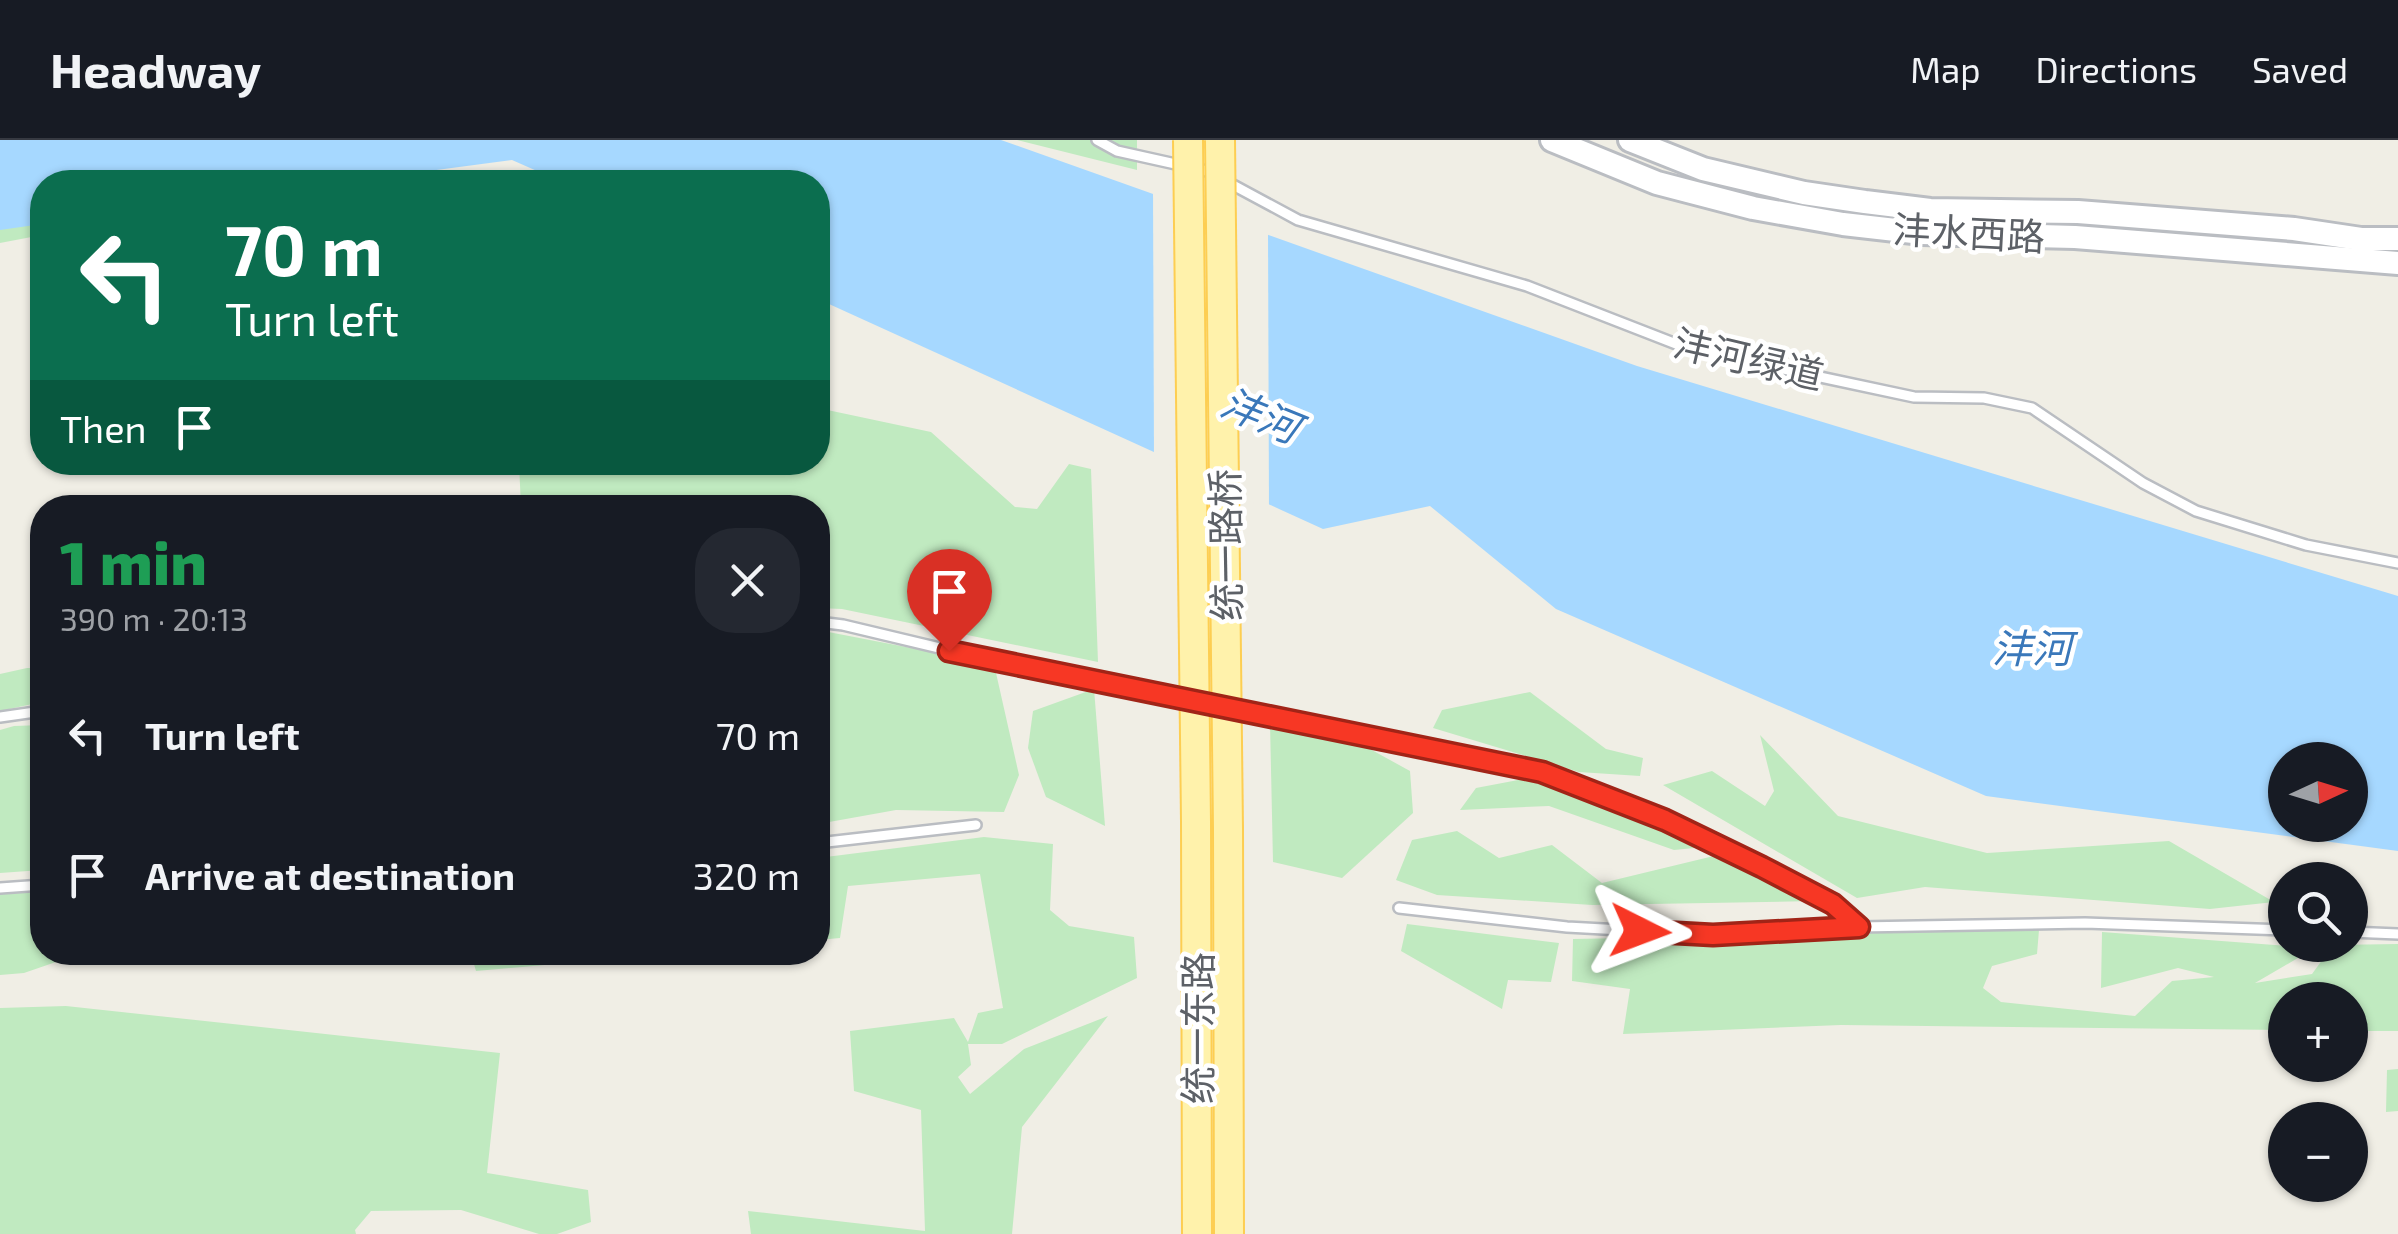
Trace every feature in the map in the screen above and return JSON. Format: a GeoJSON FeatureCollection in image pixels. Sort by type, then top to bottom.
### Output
{"type":"FeatureCollection","features":[{"type":"Feature","properties":{"kind":"main road","name":"统一路桥"},"geometry":{"type":"LineString","coordinates":[[1188,140],[1196,822]]}},
{"type":"Feature","properties":{"kind":"main road","name":"统一路桥"},"geometry":{"type":"LineString","coordinates":[[1220,140],[1228,830]]}},
{"type":"Feature","properties":{"kind":"main road","name":"统一东路"},"geometry":{"type":"LineString","coordinates":[[1196,822],[1198,1234]]}},
{"type":"Feature","properties":{"kind":"main road","name":"统一东路"},"geometry":{"type":"LineString","coordinates":[[1228,830],[1230,1234]]}},
{"type":"Feature","properties":{"kind":"street","name":"沣水西路"},"geometry":{"type":"LineString","coordinates":[[1552,140],[1657,182],[1753,208],[1843,224],[1922,233],[2075,238],[2398,262]]}},
{"type":"Feature","properties":{"kind":"street","name":"沣水西路"},"geometry":{"type":"LineString","coordinates":[[1630,140],[1703,169],[1804,193],[1865,202],[1930,210],[2078,212],[2294,229],[2361,239],[2398,239]]}},
{"type":"Feature","properties":{"kind":"lane","name":"沣河绿道"},"geometry":{"type":"LineString","coordinates":[[1097,140],[1117,151],[1208,171],[1298,220],[1527,286],[1689,350],[1914,397],[1984,398],[2032,408],[2143,483],[2196,511],[2306,545],[2398,563]]}},
{"type":"Feature","properties":{"kind":"lane"},"geometry":{"type":"LineString","coordinates":[[830,623],[1040,672],[1542,772],[1665,820],[1762,867],[1833,904],[1859,927]]}},
{"type":"Feature","properties":{"kind":"lane"},"geometry":{"type":"LineString","coordinates":[[0,717],[30,713]]}},
{"type":"Feature","properties":{"kind":"lane"},"geometry":{"type":"LineString","coordinates":[[830,842],[976,824]]}},
{"type":"Feature","properties":{"kind":"lane"},"geometry":{"type":"LineString","coordinates":[[0,888],[30,885]]}},
{"type":"Feature","properties":{"kind":"lane"},"geometry":{"type":"LineString","coordinates":[[1398,908],[1567,928],[1713,935],[1859,927],[2084,924],[2268,929]]}},
{"type":"Feature","properties":{"kind":"lane"},"geometry":{"type":"LineString","coordinates":[[2368,933],[2398,934]]}},
{"type":"Feature","properties":{"kind":"green space"},"geometry":{"type":"Polygon","coordinates":[[[1017,140],[1137,140],[1137,170],[1017,140]]]}},
{"type":"Feature","properties":{"kind":"green space"},"geometry":{"type":"Polygon","coordinates":[[[0,189],[30,198],[30,237],[0,243],[0,189]]]}},
{"type":"Feature","properties":{"kind":"green space"},"geometry":{"type":"Polygon","coordinates":[[[830,411],[931,432],[1015,507],[1037,509],[1069,464],[1091,469],[1098,662],[830,608],[830,495],[520,495],[520,475],[830,475],[830,411]]]}},
{"type":"Feature","properties":{"kind":"green space"},"geometry":{"type":"Polygon","coordinates":[[[830,632],[994,664],[1019,775],[1004,812],[896,810],[830,822],[830,632]]]}},
{"type":"Feature","properties":{"kind":"green space"},"geometry":{"type":"Polygon","coordinates":[[[30,668],[30,705],[0,711],[0,674],[30,668]]]}},
{"type":"Feature","properties":{"kind":"green space"},"geometry":{"type":"Polygon","coordinates":[[[1094,689],[1105,826],[1046,797],[1028,748],[1033,711],[1094,689]]]}},
{"type":"Feature","properties":{"kind":"green space"},"geometry":{"type":"Polygon","coordinates":[[[1530,692],[1606,749],[1643,758],[1640,776],[1579,772],[1433,728],[1442,710],[1530,692]]]}},
{"type":"Feature","properties":{"kind":"green space"},"geometry":{"type":"Polygon","coordinates":[[[1270,722],[1339,732],[1410,771],[1413,813],[1342,878],[1273,862],[1270,722]]]}},
{"type":"Feature","properties":{"kind":"green space"},"geometry":{"type":"Polygon","coordinates":[[[30,725],[30,871],[0,873],[0,730],[30,725]]]}},
{"type":"Feature","properties":{"kind":"green space"},"geometry":{"type":"Polygon","coordinates":[[[1760,735],[1838,816],[1987,853],[2169,841],[2268,899],[2268,903],[2210,909],[1925,887],[1857,898],[1663,785],[1712,771],[1765,806],[1774,791],[1760,735]]]}},
{"type":"Feature","properties":{"kind":"green space"},"geometry":{"type":"Polygon","coordinates":[[[1529,778],[1714,846],[1674,850],[1549,806],[1460,810],[1476,788],[1529,778]]]}},
{"type":"Feature","properties":{"kind":"green space"},"geometry":{"type":"Polygon","coordinates":[[[1457,831],[1499,858],[1552,845],[1602,883],[1722,854],[1815,901],[1592,905],[1437,895],[1396,880],[1412,840],[1457,831]]]}},
{"type":"Feature","properties":{"kind":"green space"},"geometry":{"type":"Polygon","coordinates":[[[984,837],[1053,844],[1050,910],[1069,926],[1134,937],[1137,978],[1002,1044],[968,1044],[971,1065],[958,1077],[970,1094],[1024,1049],[1108,1016],[1022,1127],[1012,1234],[751,1234],[748,1211],[925,1231],[921,1110],[854,1091],[850,1031],[954,1018],[968,1042],[978,1013],[1003,1008],[980,874],[848,886],[840,938],[830,939],[830,856],[984,837]]]}},
{"type":"Feature","properties":{"kind":"green space"},"geometry":{"type":"Polygon","coordinates":[[[30,893],[30,965],[47,965],[24,973],[0,975],[0,894],[30,893]]]}},
{"type":"Feature","properties":{"kind":"green space"},"geometry":{"type":"Polygon","coordinates":[[[1407,924],[1559,943],[1551,982],[1508,980],[1502,1009],[1401,951],[1407,924]]]}},
{"type":"Feature","properties":{"kind":"green space"},"geometry":{"type":"Polygon","coordinates":[[[2039,930],[2037,954],[1992,966],[1983,988],[2001,1002],[2135,1016],[2172,981],[2214,977],[2178,968],[2101,988],[2102,932],[2268,944],[2268,962],[2291,962],[2255,983],[2312,974],[2321,962],[2368,962],[2368,944],[2398,944],[2398,1031],[2368,1031],[2368,982],[2268,982],[2268,1030],[1841,1025],[1623,1034],[1630,989],[1572,981],[1573,939],[2039,930]]]}},
{"type":"Feature","properties":{"kind":"green space"},"geometry":{"type":"Polygon","coordinates":[[[474,965],[544,965],[476,971],[474,965]]]}},
{"type":"Feature","properties":{"kind":"green space"},"geometry":{"type":"Polygon","coordinates":[[[66,1006],[500,1053],[487,1173],[588,1190],[591,1222],[557,1234],[539,1234],[461,1210],[371,1211],[355,1230],[356,1234],[0,1234],[0,1008],[66,1006]]]}},
{"type":"Feature","properties":{"kind":"green space"},"geometry":{"type":"Polygon","coordinates":[[[2398,1069],[2398,1111],[2386,1112],[2387,1070],[2398,1069]]]}},
{"type":"Feature","properties":{"kind":"water","name":"沣河"},"geometry":{"type":"Polygon","coordinates":[[[0,140],[1001,140],[1637,366],[2398,596],[2398,851],[2331,842],[2368,842],[2368,742],[2268,742],[2268,834],[1986,796],[1556,609],[1430,506],[1323,529],[830,304],[830,170],[535,170],[512,160],[437,170],[30,170],[30,226],[0,230],[0,140]]]}},
{"type":"Feature","properties":{"kind":"pier"},"geometry":{"type":"Polygon","coordinates":[[[1153,189],[1268,230],[1269,510],[1154,458],[1153,189]]]}},
{"type":"Feature","properties":{"kind":"route"},"geometry":{"type":"LineString","coordinates":[[949,651],[1542,772],[1665,820],[1762,867],[1833,904],[1859,927],[1713,935],[1640,931]]}}]}
